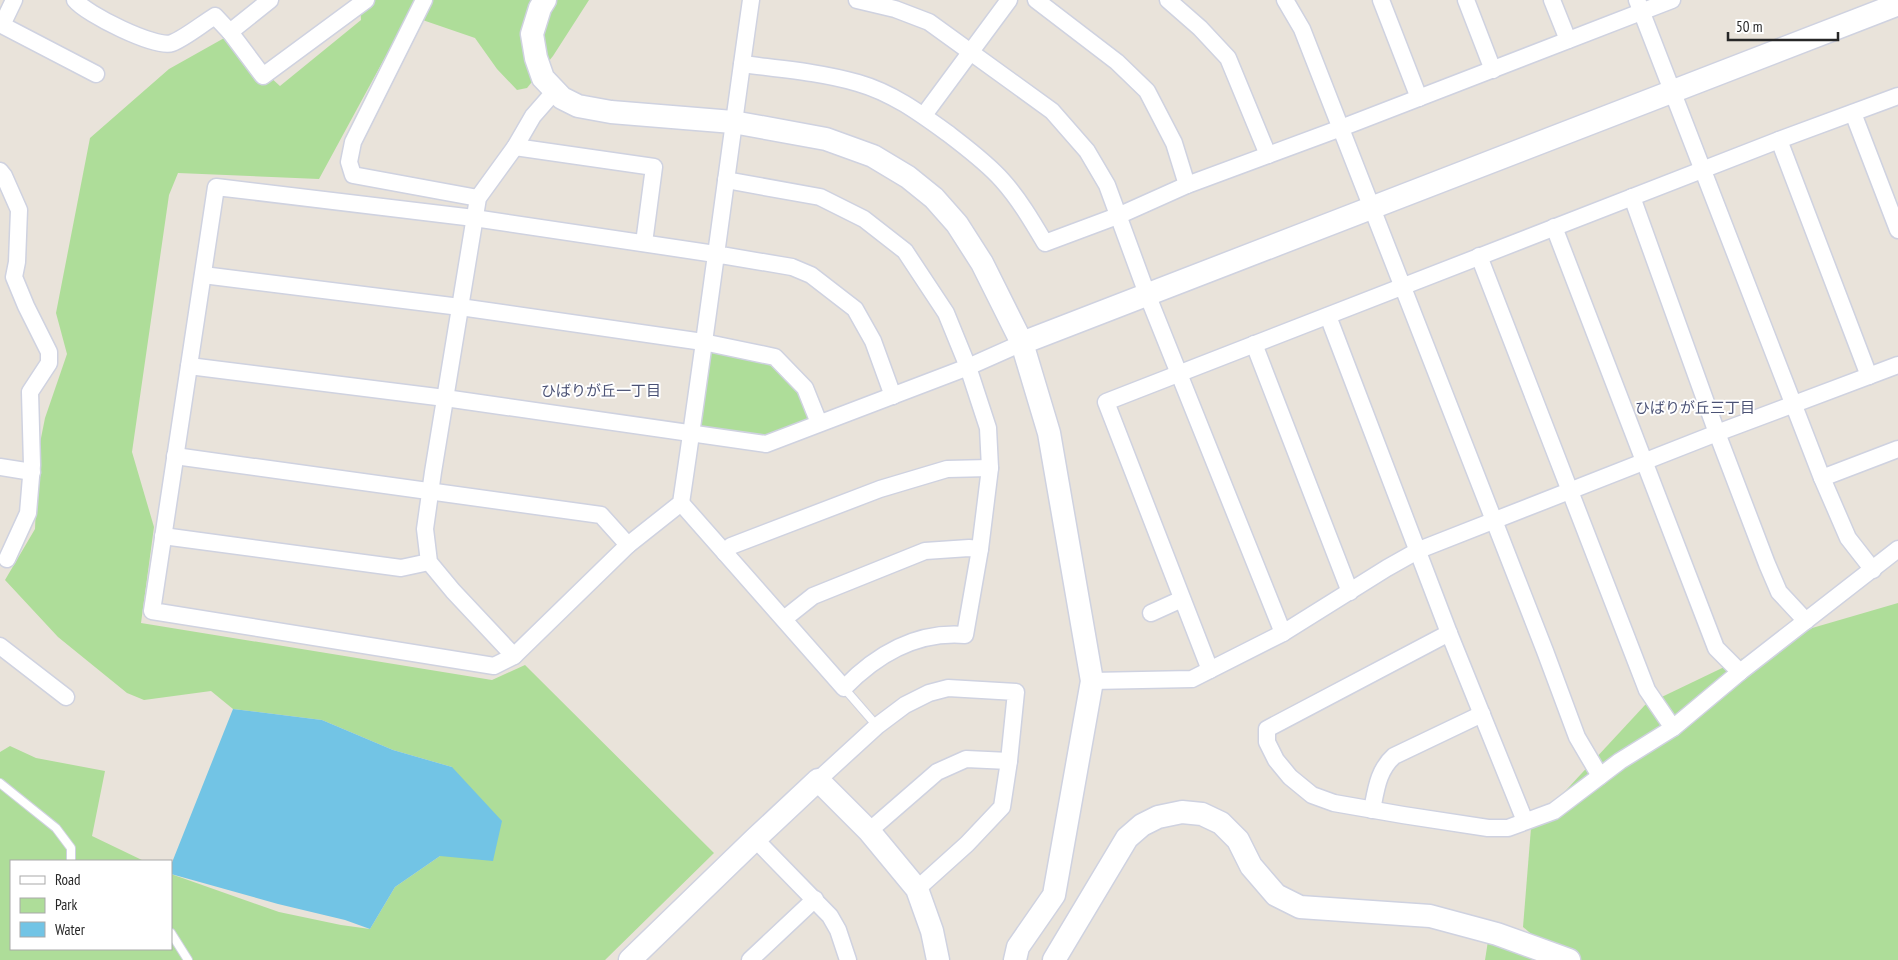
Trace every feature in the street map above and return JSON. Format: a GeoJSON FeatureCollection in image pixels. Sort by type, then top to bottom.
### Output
{"type":"FeatureCollection","features":[{"type":"Feature","properties":{"kind":"street"},"geometry":{"type":"LineString","coordinates":[[14,0],[1,25],[96,74]]}},
{"type":"Feature","properties":{"kind":"street"},"geometry":{"type":"LineString","coordinates":[[75,0],[104,21],[154,43],[171,44],[215,16],[230,32],[263,76],[366,0]]}},
{"type":"Feature","properties":{"kind":"street"},"geometry":{"type":"LineString","coordinates":[[230,32],[270,0]]}},
{"type":"Feature","properties":{"kind":"street"},"geometry":{"type":"LineString","coordinates":[[424,0],[353,142],[349,162],[353,174],[478,198]]}},
{"type":"Feature","properties":{"kind":"street"},"geometry":{"type":"LineString","coordinates":[[545,0],[540,8],[532,34],[536,58],[543,78],[554,92],[562,98],[578,106],[611,112],[734,122],[826,139],[873,156],[908,177],[934,198],[957,224],[982,263],[1022,343],[1049,433],[1092,681],[1054,895],[1018,947],[1015,960]]}},
{"type":"Feature","properties":{"kind":"street"},"geometry":{"type":"LineString","coordinates":[[750,0],[715,254],[692,433],[681,503],[628,545],[514,656],[494,666],[152,611],[216,187],[474,218],[644,243],[715,254],[792,267],[811,275],[854,309],[873,341],[892,396]]}},
{"type":"Feature","properties":{"kind":"street"},"geometry":{"type":"LineString","coordinates":[[857,0],[895,9],[930,22],[1052,112],[1087,151],[1107,184],[1120,215],[1147,294],[1283,633]]}},
{"type":"Feature","properties":{"kind":"street"},"geometry":{"type":"LineString","coordinates":[[924,115],[1009,0]]}},
{"type":"Feature","properties":{"kind":"street"},"geometry":{"type":"LineString","coordinates":[[1036,0],[1117,62],[1147,91],[1174,143],[1187,185]]}},
{"type":"Feature","properties":{"kind":"street"},"geometry":{"type":"LineString","coordinates":[[1168,0],[1200,28],[1228,58],[1268,155]]}},
{"type":"Feature","properties":{"kind":"street"},"geometry":{"type":"LineString","coordinates":[[1285,0],[1302,29],[1577,737],[1600,776]]}},
{"type":"Feature","properties":{"kind":"street"},"geometry":{"type":"LineString","coordinates":[[1381,0],[1419,98]]}},
{"type":"Feature","properties":{"kind":"street"},"geometry":{"type":"LineString","coordinates":[[1466,0],[1493,70]]}},
{"type":"Feature","properties":{"kind":"street"},"geometry":{"type":"LineString","coordinates":[[1552,0],[1568,40]]}},
{"type":"Feature","properties":{"kind":"street"},"geometry":{"type":"LineString","coordinates":[[742,64],[821,75],[859,83],[893,96],[924,115],[975,154],[1002,179],[1024,209],[1045,243],[1120,215],[1187,185],[1493,70],[1568,40],[1640,6],[1672,0]]}},
{"type":"Feature","properties":{"kind":"street"},"geometry":{"type":"LineString","coordinates":[[189,366],[445,398],[766,444],[968,367],[1022,343],[1672,90],[1896,5]]}},
{"type":"Feature","properties":{"kind":"street"},"geometry":{"type":"LineString","coordinates":[[1640,6],[1822,478],[1848,538],[1872,570]]}},
{"type":"Feature","properties":{"kind":"street"},"geometry":{"type":"LineString","coordinates":[[514,656],[453,591],[429,562],[425,530],[478,198],[515,147],[533,116],[554,92]]}},
{"type":"Feature","properties":{"kind":"street"},"geometry":{"type":"LineString","coordinates":[[1210,670],[1106,402],[1703,169],[1898,96]]}},
{"type":"Feature","properties":{"kind":"street"},"geometry":{"type":"LineString","coordinates":[[1853,113],[1898,230]]}},
{"type":"Feature","properties":{"kind":"street"},"geometry":{"type":"LineString","coordinates":[[1779,140],[1869,376]]}},
{"type":"Feature","properties":{"kind":"street"},"geometry":{"type":"LineString","coordinates":[[515,147],[654,168],[644,243]]}},
{"type":"Feature","properties":{"kind":"street"},"geometry":{"type":"LineString","coordinates":[[0,171],[19,210],[17,262],[14,277],[49,352],[49,363],[30,392],[32,472],[28,513],[7,559]]}},
{"type":"Feature","properties":{"kind":"street"},"geometry":{"type":"LineString","coordinates":[[681,503],[844,688],[855,676],[889,651],[910,641],[948,634],[965,635],[980,549],[990,468],[988,428],[968,367],[946,313],[906,251],[864,220],[820,197],[726,180]]}},
{"type":"Feature","properties":{"kind":"street"},"geometry":{"type":"LineString","coordinates":[[1632,197],[1717,433],[1767,564],[1779,592],[1806,621]]}},
{"type":"Feature","properties":{"kind":"street"},"geometry":{"type":"LineString","coordinates":[[1554,227],[1716,648],[1740,672]]}},
{"type":"Feature","properties":{"kind":"street"},"geometry":{"type":"LineString","coordinates":[[1480,256],[1647,690],[1673,728]]}},
{"type":"Feature","properties":{"kind":"street"},"geometry":{"type":"LineString","coordinates":[[203,275],[460,307],[704,342],[775,357],[805,388],[819,423]]}},
{"type":"Feature","properties":{"kind":"street"},"geometry":{"type":"LineString","coordinates":[[1328,316],[1419,550],[1449,633],[1525,821]]}},
{"type":"Feature","properties":{"kind":"street"},"geometry":{"type":"LineString","coordinates":[[1254,344],[1350,592]]}},
{"type":"Feature","properties":{"kind":"street"},"geometry":{"type":"LineString","coordinates":[[1092,681],[1192,679],[1283,633],[1419,550],[1717,433],[1898,365]]}},
{"type":"Feature","properties":{"kind":"street"},"geometry":{"type":"LineString","coordinates":[[1822,478],[1898,449]]}},
{"type":"Feature","properties":{"kind":"street"},"geometry":{"type":"LineString","coordinates":[[175,456],[601,515],[628,545]]}},
{"type":"Feature","properties":{"kind":"street"},"geometry":{"type":"LineString","coordinates":[[0,467],[32,472]]}},
{"type":"Feature","properties":{"kind":"street"},"geometry":{"type":"LineString","coordinates":[[725,553],[731,546],[880,489],[947,469],[990,468]]}},
{"type":"Feature","properties":{"kind":"street"},"geometry":{"type":"LineString","coordinates":[[163,536],[401,568],[429,562]]}},
{"type":"Feature","properties":{"kind":"street"},"geometry":{"type":"LineString","coordinates":[[784,619],[813,596],[925,552],[969,548],[980,549]]}},
{"type":"Feature","properties":{"kind":"street"},"geometry":{"type":"LineString","coordinates":[[1449,633],[1267,729],[1267,742],[1276,760],[1290,777],[1312,795],[1334,803],[1488,828],[1508,828],[1554,811],[1600,776],[1673,728],[1740,672],[1898,549]]}},
{"type":"Feature","properties":{"kind":"street"},"geometry":{"type":"LineString","coordinates":[[1151,613],[1182,599]]}},
{"type":"Feature","properties":{"kind":"street"},"geometry":{"type":"LineString","coordinates":[[0,646],[66,697]]}},
{"type":"Feature","properties":{"kind":"street"},"geometry":{"type":"LineString","coordinates":[[630,960],[818,780],[878,726],[905,705],[929,693],[948,688],[1016,692],[1002,807],[967,844],[917,889]]}},
{"type":"Feature","properties":{"kind":"street"},"geometry":{"type":"LineString","coordinates":[[1372,810],[1385,764],[1482,714]]}},
{"type":"Feature","properties":{"kind":"street"},"geometry":{"type":"LineString","coordinates":[[869,831],[937,772],[966,759],[1009,761]]}},
{"type":"Feature","properties":{"kind":"street"},"geometry":{"type":"LineString","coordinates":[[818,780],[869,831],[917,889],[932,931],[938,960]]}},
{"type":"Feature","properties":{"kind":"street"},"geometry":{"type":"LineString","coordinates":[[1054,960],[1127,838],[1142,825],[1158,816],[1182,812],[1202,814],[1221,822],[1238,840],[1251,866],[1265,884],[1276,895],[1300,907],[1430,916],[1497,934],[1566,959]]}},
{"type":"Feature","properties":{"kind":"street"},"geometry":{"type":"LineString","coordinates":[[755,839],[830,916],[838,930],[848,960]]}},
{"type":"Feature","properties":{"kind":"street"},"geometry":{"type":"LineString","coordinates":[[750,960],[816,900]]}},
{"type":"Feature","properties":{"kind":"lane"},"geometry":{"type":"LineString","coordinates":[[844,688],[878,726]]}},
{"type":"Feature","properties":{"kind":"lane"},"geometry":{"type":"LineString","coordinates":[[0,783],[56,828],[71,848],[71,860]]}},
{"type":"Feature","properties":{"kind":"lane"},"geometry":{"type":"LineString","coordinates":[[172,935],[188,960]]}},
{"type":"Feature","properties":{"kind":"green space"},"geometry":{"type":"Polygon","coordinates":[[[360,0],[589,0],[553,56],[527,88],[517,90],[497,69],[475,38],[408,15],[319,179],[178,173],[169,195],[132,452],[154,527],[141,623],[492,680],[525,665],[714,853],[605,960],[0,960],[0,752],[10,746],[36,758],[105,771],[92,836],[142,860],[10,860],[10,950],[172,950],[172,874],[279,912],[370,929],[395,887],[440,856],[452,767],[393,750],[322,720],[233,709],[211,691],[144,700],[127,693],[58,637],[5,580],[35,529],[38,453],[45,418],[67,354],[56,313],[90,138],[169,69],[226,37],[280,86],[361,20],[360,0]]]}},
{"type":"Feature","properties":{"kind":"green space"},"geometry":{"type":"Polygon","coordinates":[[[707,351],[757,360],[770,365],[780,372],[790,382],[799,396],[809,415],[807,422],[770,435],[759,436],[696,427],[707,351]]]}},
{"type":"Feature","properties":{"kind":"green space"},"geometry":{"type":"Polygon","coordinates":[[[1898,603],[1898,960],[1562,960],[1523,927],[1531,828],[1645,705],[1795,633],[1898,603]]]}},
{"type":"Feature","properties":{"kind":"green space"},"geometry":{"type":"Polygon","coordinates":[[[1488,941],[1542,960],[1485,960],[1488,941]]]}},
{"type":"Feature","properties":{"kind":"water"},"geometry":{"type":"Polygon","coordinates":[[[233,709],[322,720],[393,750],[452,767],[502,821],[493,861],[440,856],[395,887],[370,929],[345,920],[278,904],[172,874],[172,862],[233,709]]]}},
{"type":"Feature","properties":{"kind":"district","name":"ひばりが丘一丁目"},"geometry":{"type":"Point","coordinates":[601,391]}},
{"type":"Feature","properties":{"kind":"district","name":"ひばりが丘三丁目"},"geometry":{"type":"Point","coordinates":[1695,408]}}]}
